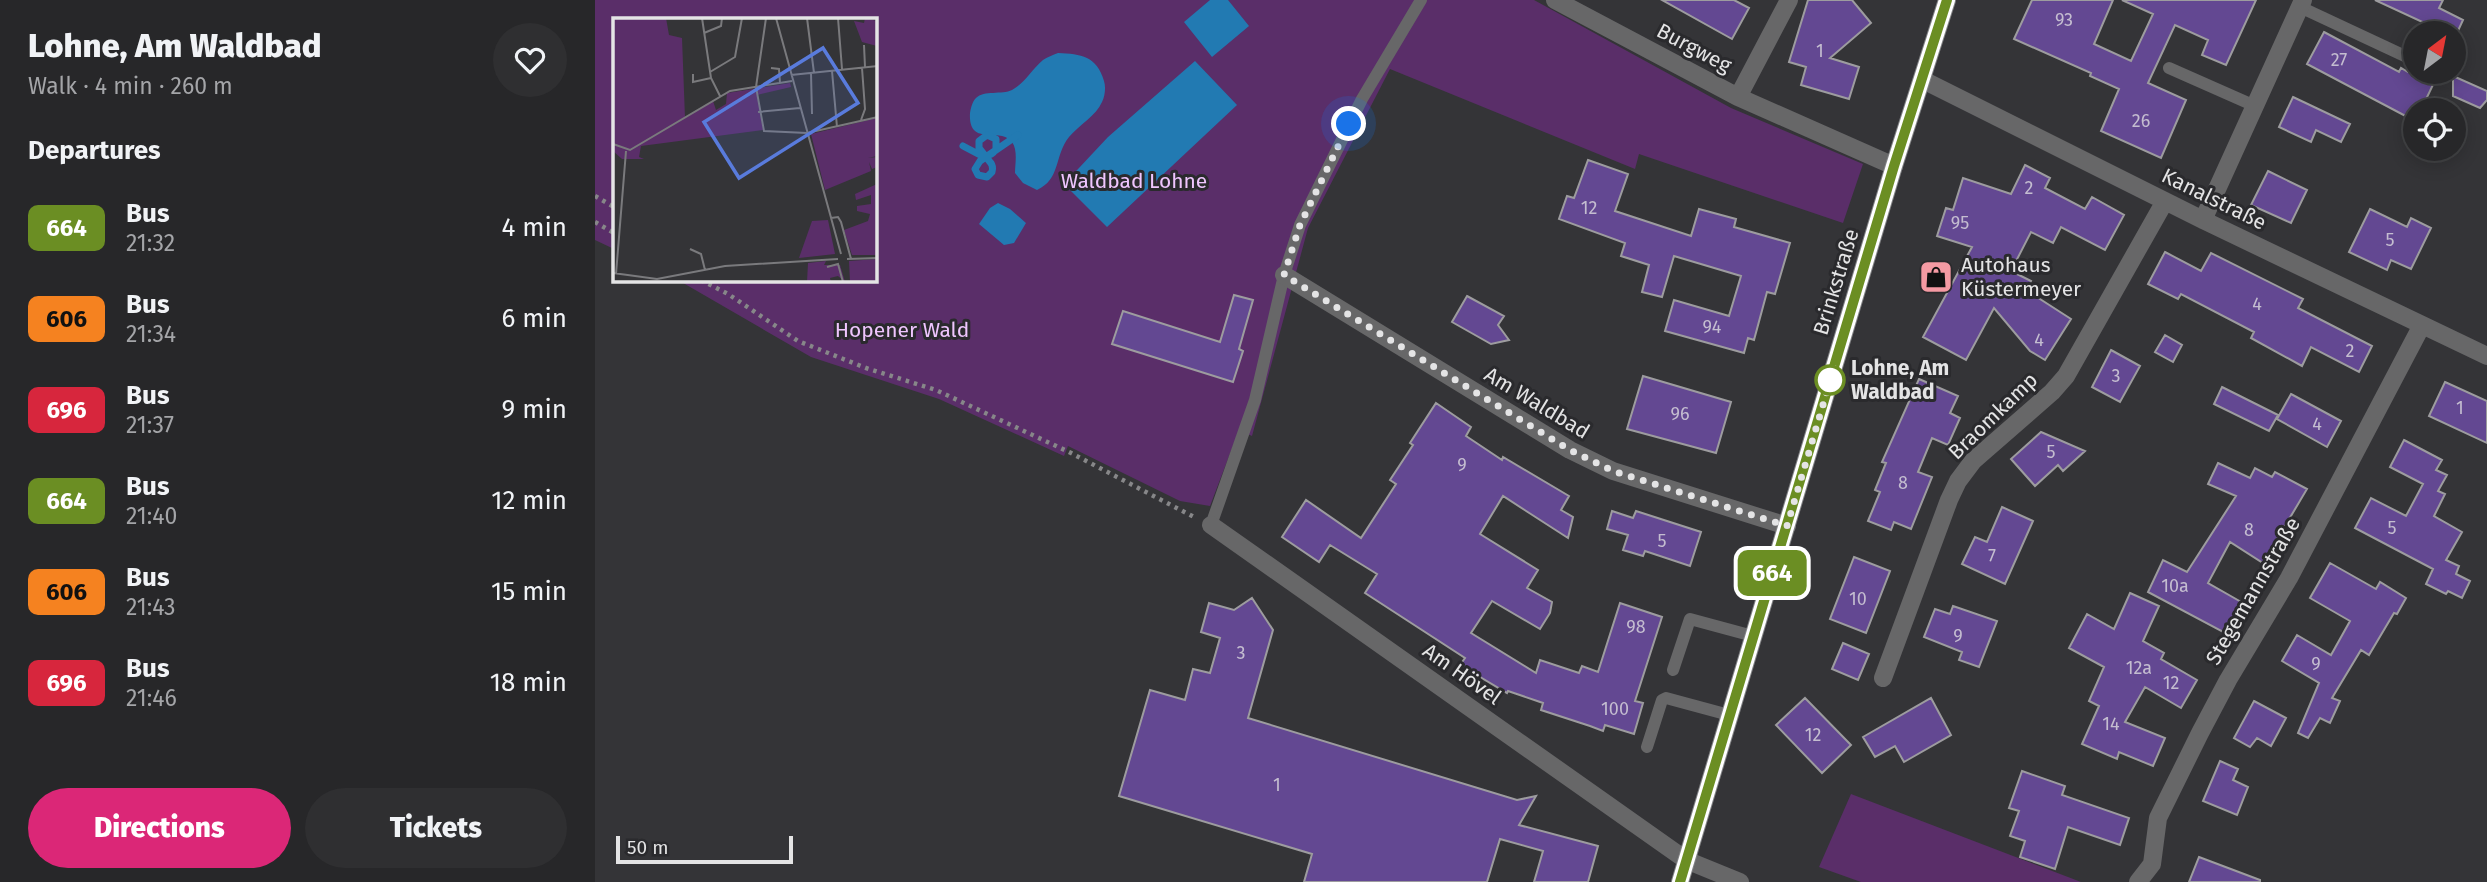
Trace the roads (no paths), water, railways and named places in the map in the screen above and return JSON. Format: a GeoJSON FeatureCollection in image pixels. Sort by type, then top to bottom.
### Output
{"type":"FeatureCollection","features":[{"type":"Feature","properties":{"kind":"street","name":"Burgweg"},"geometry":{"type":"LineString","coordinates":[[1555,0],[1738,97],[1894,166]]}},
{"type":"Feature","properties":{"kind":"street","name":"Burgweg"},"geometry":{"type":"LineString","coordinates":[[1738,97],[1789,0]]}},
{"type":"Feature","properties":{"kind":"street","name":"Brinkstraße"},"geometry":{"type":"LineString","coordinates":[[1680,882],[1894,166],[1947,0]]}},
{"type":"Feature","properties":{"kind":"street"},"geometry":{"type":"LineString","coordinates":[[2203,220],[2301,4]]}},
{"type":"Feature","properties":{"kind":"street","name":"Kanalstraße"},"geometry":{"type":"LineString","coordinates":[[1923,80],[2203,220],[2487,356]]}},
{"type":"Feature","properties":{"kind":"street","name":"Braomkamp"},"geometry":{"type":"LineString","coordinates":[[1883,678],[1958,481],[1973,461],[2052,392],[2066,376],[2165,201]]}},
{"type":"Feature","properties":{"kind":"street","name":"Am Waldbad"},"geometry":{"type":"LineString","coordinates":[[1284,275],[1570,450],[1613,471],[1787,526]]}},
{"type":"Feature","properties":{"kind":"street","name":"Stegemannstraße"},"geometry":{"type":"LineString","coordinates":[[2138,882],[2152,864],[2158,818],[2200,733],[2228,680],[2290,578],[2423,326]]}},
{"type":"Feature","properties":{"kind":"street","name":"Am Hövel"},"geometry":{"type":"LineString","coordinates":[[1211,525],[1686,860],[1740,882]]}},
{"type":"Feature","properties":{"kind":"lane"},"geometry":{"type":"LineString","coordinates":[[1211,525],[1255,400],[1284,275],[1300,225],[1362,99],[1421,0]]}},
{"type":"Feature","properties":{"kind":"lane"},"geometry":{"type":"LineString","coordinates":[[2301,4],[2403,55]]}},
{"type":"Feature","properties":{"kind":"lane"},"geometry":{"type":"LineString","coordinates":[[2169,68],[2255,106]]}},
{"type":"Feature","properties":{"kind":"lane"},"geometry":{"type":"LineString","coordinates":[[1673,670],[1690,619],[1695,618],[1753,636]]}},
{"type":"Feature","properties":{"kind":"lane"},"geometry":{"type":"LineString","coordinates":[[1647,747],[1666,698],[1729,715]]}},
{"type":"Feature","properties":{"kind":"water"},"geometry":{"type":"Polygon","coordinates":[[[1210,0],[1228,0],[1249,26],[1212,57],[1184,22],[1210,0]]]}},
{"type":"Feature","properties":{"kind":"water"},"geometry":{"type":"Polygon","coordinates":[[[1058,53],[1074,54],[1092,61],[1105,83],[1104,94],[1096,112],[1064,144],[1050,180],[1037,190],[1023,183],[1015,173],[1016,153],[1012,142],[1007,138],[974,130],[970,113],[976,98],[988,93],[1012,90],[1043,60],[1058,53]]]}},
{"type":"Feature","properties":{"kind":"water"},"geometry":{"type":"Polygon","coordinates":[[[1195,61],[1237,105],[1107,227],[1064,184],[1108,137],[1195,61]]]}},
{"type":"Feature","properties":{"kind":"water"},"geometry":{"type":"Polygon","coordinates":[[[998,203],[1026,223],[1014,243],[1004,245],[979,224],[990,208],[998,203]]]}},
{"type":"Feature","properties":{"kind":"waterway"},"geometry":{"type":"LineString","coordinates":[[963,146],[982,156],[984,156],[987,156],[989,156],[992,154],[995,151],[996,149],[996,139],[987,135],[979,141],[979,148],[990,162],[991,163],[993,167],[987,177],[978,175],[975,169],[980,161],[1018,135]]}},
{"type":"Feature","properties":{"kind":"place","name":"Autohaus Küstermeyer"},"geometry":{"type":"Point","coordinates":[1936,277]}},
{"type":"Feature","properties":{"kind":"place","name":"Lohne, Am Waldbad"},"geometry":{"type":"Point","coordinates":[1830,380]}},
{"type":"Feature","properties":{"kind":"park label","name":"Waldbad Lohne"},"geometry":{"type":"Point","coordinates":[1134,181]}},
{"type":"Feature","properties":{"kind":"park label","name":"Hopener Wald"},"geometry":{"type":"Point","coordinates":[902,330]}}]}
